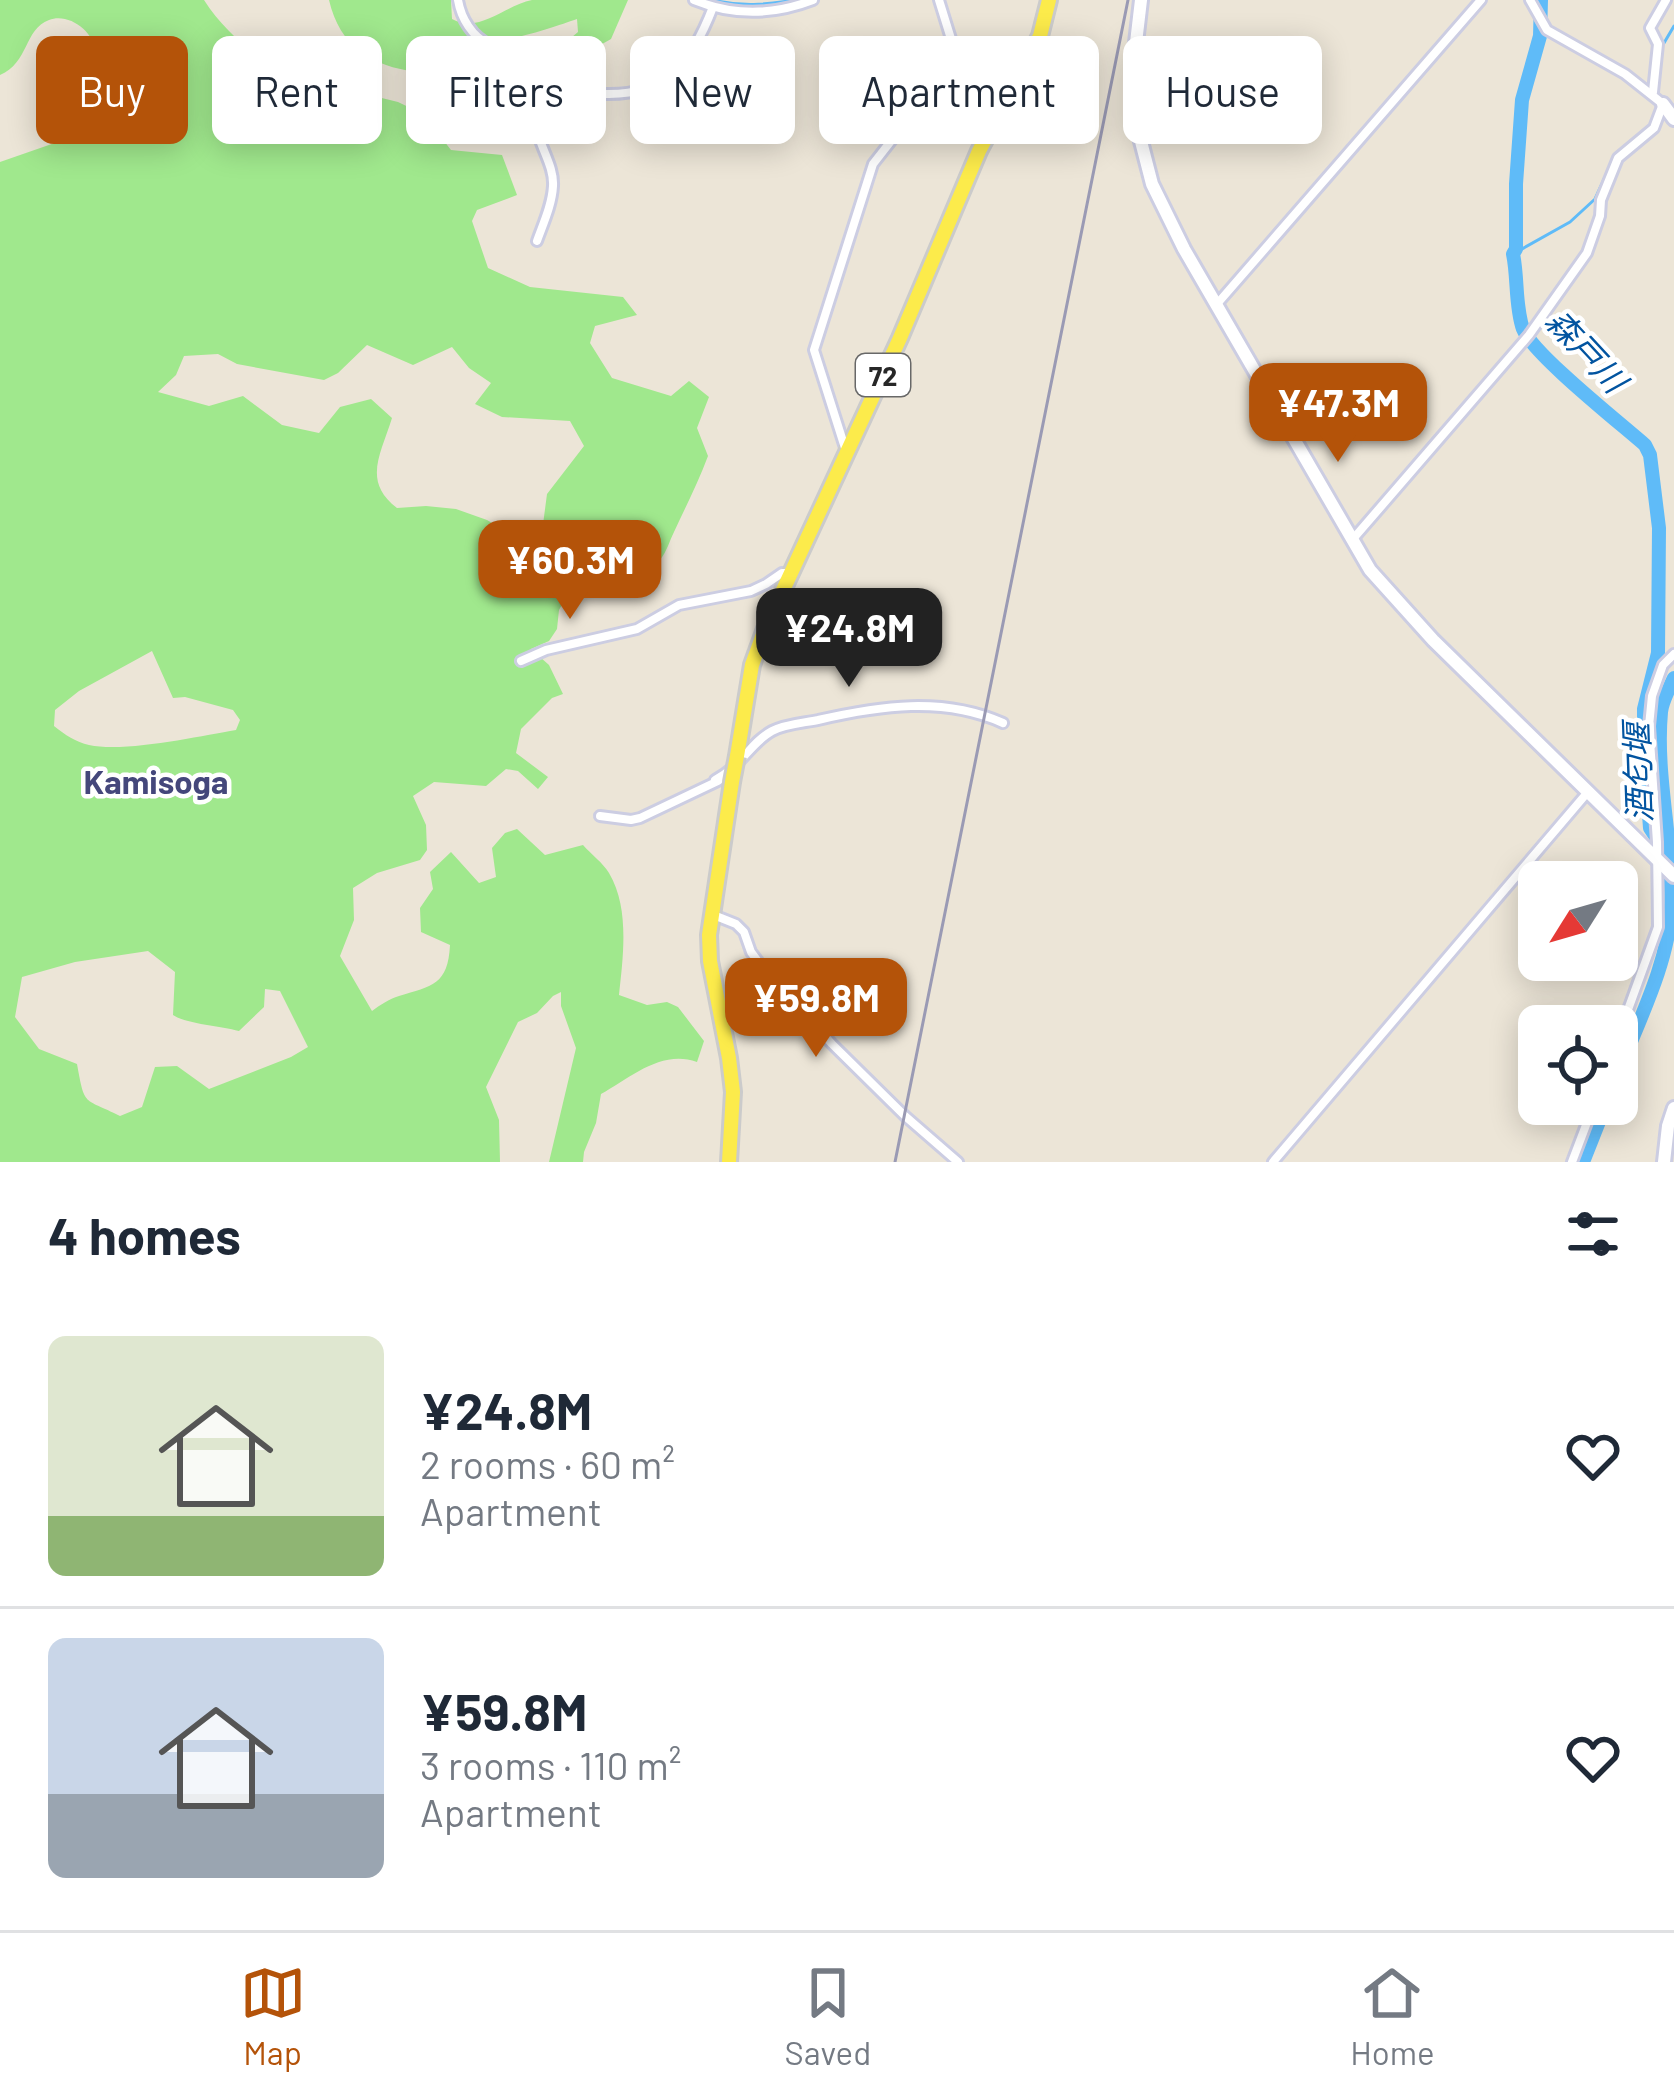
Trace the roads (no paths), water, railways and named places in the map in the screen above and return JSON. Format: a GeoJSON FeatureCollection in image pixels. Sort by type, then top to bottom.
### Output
{"type":"FeatureCollection","features":[{"type":"Feature","properties":{"kind":"main road","name":"72"},"geometry":{"type":"LineString","coordinates":[[729,1162],[733,1092],[710,961],[710,913],[752,665],[979,151],[1040,36],[1049,0]]}},
{"type":"Feature","properties":{"kind":"street"},"geometry":{"type":"LineString","coordinates":[[458,0],[464,21],[478,36]]}},
{"type":"Feature","properties":{"kind":"street"},"geometry":{"type":"LineString","coordinates":[[694,0],[747,13],[813,0]]}},
{"type":"Feature","properties":{"kind":"street"},"geometry":{"type":"LineString","coordinates":[[847,452],[814,350],[872,164],[918,103],[952,42],[938,0]]}},
{"type":"Feature","properties":{"kind":"street"},"geometry":{"type":"LineString","coordinates":[[1141,0],[1132,77],[1136,122],[1152,184],[1184,249],[1370,570],[1674,876]]}},
{"type":"Feature","properties":{"kind":"street"},"geometry":{"type":"LineString","coordinates":[[1216,304],[1481,0]]}},
{"type":"Feature","properties":{"kind":"street"},"geometry":{"type":"LineString","coordinates":[[1530,0],[1547,30],[1625,74],[1674,118]]}},
{"type":"Feature","properties":{"kind":"street"},"geometry":{"type":"LineString","coordinates":[[1352,539],[1528,337],[1587,253],[1618,158],[1654,128],[1658,44],[1650,28],[1666,0]]}},
{"type":"Feature","properties":{"kind":"street"},"geometry":{"type":"LineString","coordinates":[[606,92],[639,92],[667,79],[701,39],[713,7]]}},
{"type":"Feature","properties":{"kind":"street"},"geometry":{"type":"LineString","coordinates":[[537,241],[553,186],[542,144]]}},
{"type":"Feature","properties":{"kind":"street"},"geometry":{"type":"LineString","coordinates":[[521,661],[546,650],[637,629],[679,605],[751,591],[782,572],[791,573]]}},
{"type":"Feature","properties":{"kind":"street"},"geometry":{"type":"LineString","coordinates":[[1630,1005],[1658,928],[1648,727],[1663,665],[1674,654]]}},
{"type":"Feature","properties":{"kind":"street"},"geometry":{"type":"LineString","coordinates":[[600,816],[640,818],[741,763],[773,730],[870,708],[962,708],[1003,722]]}},
{"type":"Feature","properties":{"kind":"street"},"geometry":{"type":"LineString","coordinates":[[740,734],[757,743]]}},
{"type":"Feature","properties":{"kind":"street"},"geometry":{"type":"LineString","coordinates":[[715,780],[732,783]]}},
{"type":"Feature","properties":{"kind":"street"},"geometry":{"type":"LineString","coordinates":[[1274,1162],[1587,793]]}},
{"type":"Feature","properties":{"kind":"street"},"geometry":{"type":"LineString","coordinates":[[710,913],[736,923],[763,968],[832,1044],[958,1162]]}},
{"type":"Feature","properties":{"kind":"street"},"geometry":{"type":"LineString","coordinates":[[1664,1162],[1674,1108]]}},
{"type":"Feature","properties":{"kind":"street"},"geometry":{"type":"LineString","coordinates":[[1572,1162],[1586,1125]]}},
{"type":"Feature","properties":{"kind":"waterway"},"geometry":{"type":"LineString","coordinates":[[713,0],[734,4],[794,0]]}},
{"type":"Feature","properties":{"kind":"waterway","name":"森戸川"},"geometry":{"type":"LineString","coordinates":[[1541,0],[1540,36],[1522,100],[1516,184],[1513,254],[1519,311],[1523,329],[1543,355],[1645,445],[1650,455],[1659,528],[1658,653],[1644,709],[1644,745],[1650,828],[1671,860]]}},
{"type":"Feature","properties":{"kind":"waterway"},"geometry":{"type":"LineString","coordinates":[[1664,43],[1674,26]]}},
{"type":"Feature","properties":{"kind":"waterway"},"geometry":{"type":"LineString","coordinates":[[1513,254],[1570,222],[1595,199],[1613,160]]}},
{"type":"Feature","properties":{"kind":"waterway","name":"酒匂堰"},"geometry":{"type":"LineString","coordinates":[[1638,1025],[1669,929],[1671,884],[1660,736],[1662,708],[1674,678]]}},
{"type":"Feature","properties":{"kind":"waterway","name":"酒匂堰"},"geometry":{"type":"LineString","coordinates":[[1583,1162],[1598,1125]]}},
{"type":"Feature","properties":{"kind":"railway"},"geometry":{"type":"LineString","coordinates":[[895,1162],[1128,0]]}},
{"type":"Feature","properties":{"kind":"district","name":"Kamisoga"},"geometry":{"type":"Point","coordinates":[156,781]}}]}
